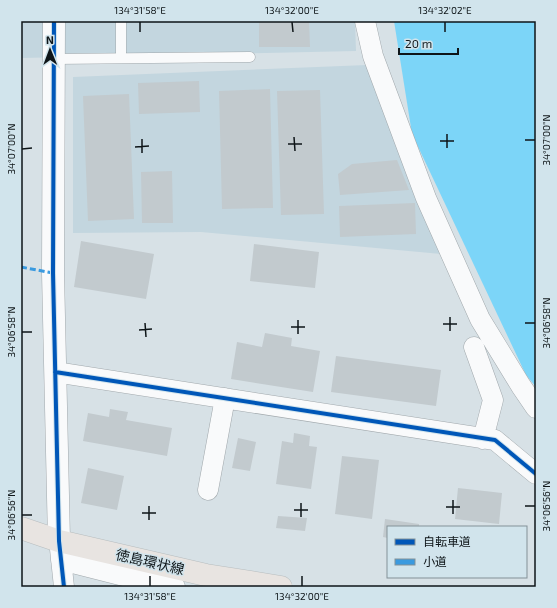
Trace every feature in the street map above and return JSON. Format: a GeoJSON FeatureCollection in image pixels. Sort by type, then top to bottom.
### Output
{"type":"FeatureCollection","features":[{"type":"Feature","properties":{"kind":"main road","name":"徳島環状線"},"geometry":{"type":"LineString","coordinates":[[21,528],[60,551],[281,587]]}},
{"type":"Feature","properties":{"kind":"street"},"geometry":{"type":"LineString","coordinates":[[54,21],[53,274],[60,551],[64,587]]}},
{"type":"Feature","properties":{"kind":"street"},"geometry":{"type":"LineString","coordinates":[[365,21],[373,56],[429,205],[480,319],[536,408]]}},
{"type":"Feature","properties":{"kind":"street"},"geometry":{"type":"LineString","coordinates":[[474,347],[492,400],[483,439]]}},
{"type":"Feature","properties":{"kind":"street"},"geometry":{"type":"LineString","coordinates":[[55,372],[495,440],[536,474]]}},
{"type":"Feature","properties":{"kind":"street"},"geometry":{"type":"LineString","coordinates":[[208,490],[225,398]]}},
{"type":"Feature","properties":{"kind":"street"},"geometry":{"type":"LineString","coordinates":[[60,551],[136,579],[175,587]]}},
{"type":"Feature","properties":{"kind":"lane"},"geometry":{"type":"LineString","coordinates":[[121,21],[121,58]]}},
{"type":"Feature","properties":{"kind":"lane"},"geometry":{"type":"LineString","coordinates":[[54,59],[250,57]]}},
{"type":"Feature","properties":{"kind":"shaded area"},"geometry":{"type":"Polygon","coordinates":[[[21,21],[355,21],[356,51],[21,58],[21,21]]]}},
{"type":"Feature","properties":{"kind":"shaded area"},"geometry":{"type":"Polygon","coordinates":[[[367,65],[441,254],[201,232],[73,233],[73,77],[367,65]]]}},
{"type":"Feature","properties":{"kind":"water"},"geometry":{"type":"Polygon","coordinates":[[[394,21],[536,21],[536,387],[526,375],[412,134],[394,21]]]}},
{"type":"Feature","properties":{"kind":"building"},"geometry":{"type":"Polygon","coordinates":[[[259,21],[309,21],[310,47],[259,47],[259,21]]]}},
{"type":"Feature","properties":{"kind":"building"},"geometry":{"type":"Polygon","coordinates":[[[199,81],[200,112],[139,114],[138,83],[199,81]]]}},
{"type":"Feature","properties":{"kind":"building"},"geometry":{"type":"Polygon","coordinates":[[[270,89],[273,208],[222,209],[219,91],[270,89]]]}},
{"type":"Feature","properties":{"kind":"building"},"geometry":{"type":"Polygon","coordinates":[[[320,90],[324,214],[281,215],[277,91],[320,90]]]}},
{"type":"Feature","properties":{"kind":"building"},"geometry":{"type":"Polygon","coordinates":[[[129,94],[134,219],[88,221],[83,96],[129,94]]]}},
{"type":"Feature","properties":{"kind":"building"},"geometry":{"type":"Polygon","coordinates":[[[397,160],[409,190],[340,195],[338,174],[352,164],[397,160]]]}},
{"type":"Feature","properties":{"kind":"building"},"geometry":{"type":"Polygon","coordinates":[[[172,171],[173,223],[142,223],[141,172],[172,171]]]}},
{"type":"Feature","properties":{"kind":"building"},"geometry":{"type":"Polygon","coordinates":[[[415,203],[416,234],[340,237],[339,206],[415,203]]]}},
{"type":"Feature","properties":{"kind":"building"},"geometry":{"type":"Polygon","coordinates":[[[81,241],[154,254],[146,299],[74,287],[81,241]]]}},
{"type":"Feature","properties":{"kind":"building"},"geometry":{"type":"Polygon","coordinates":[[[254,244],[319,252],[315,288],[250,281],[254,244]]]}},
{"type":"Feature","properties":{"kind":"building"},"geometry":{"type":"Polygon","coordinates":[[[265,333],[292,338],[291,346],[320,351],[313,392],[231,379],[237,342],[262,347],[265,333]]]}},
{"type":"Feature","properties":{"kind":"building"},"geometry":{"type":"Polygon","coordinates":[[[336,356],[441,370],[436,406],[331,392],[336,356]]]}},
{"type":"Feature","properties":{"kind":"building"},"geometry":{"type":"Polygon","coordinates":[[[110,409],[128,412],[126,420],[172,428],[167,456],[83,441],[88,413],[109,417],[110,409]]]}},
{"type":"Feature","properties":{"kind":"building"},"geometry":{"type":"Polygon","coordinates":[[[294,433],[310,436],[309,446],[317,447],[311,489],[276,484],[282,441],[293,443],[294,433]]]}},
{"type":"Feature","properties":{"kind":"building"},"geometry":{"type":"Polygon","coordinates":[[[238,438],[256,442],[250,471],[232,468],[238,438]]]}},
{"type":"Feature","properties":{"kind":"building"},"geometry":{"type":"Polygon","coordinates":[[[342,456],[379,460],[372,519],[335,514],[342,456]]]}},
{"type":"Feature","properties":{"kind":"building"},"geometry":{"type":"Polygon","coordinates":[[[88,468],[124,476],[117,510],[81,503],[88,468]]]}},
{"type":"Feature","properties":{"kind":"building"},"geometry":{"type":"Polygon","coordinates":[[[458,488],[502,493],[499,524],[455,519],[458,488]]]}},
{"type":"Feature","properties":{"kind":"building"},"geometry":{"type":"Polygon","coordinates":[[[278,516],[307,518],[305,531],[276,528],[278,516]]]}},
{"type":"Feature","properties":{"kind":"building"},"geometry":{"type":"Polygon","coordinates":[[[385,519],[419,524],[419,526],[387,526],[387,538],[383,537],[385,519]]]}},
{"type":"Feature","properties":{"kind":"marked path"},"geometry":{"type":"LineString","coordinates":[[21,267],[53,273]]}},
{"type":"Feature","properties":{"kind":"cycle path"},"geometry":{"type":"LineString","coordinates":[[54,21],[53,273],[59,541],[64,587]]}},
{"type":"Feature","properties":{"kind":"cycle path"},"geometry":{"type":"LineString","coordinates":[[55,372],[495,440],[536,474]]}}]}
